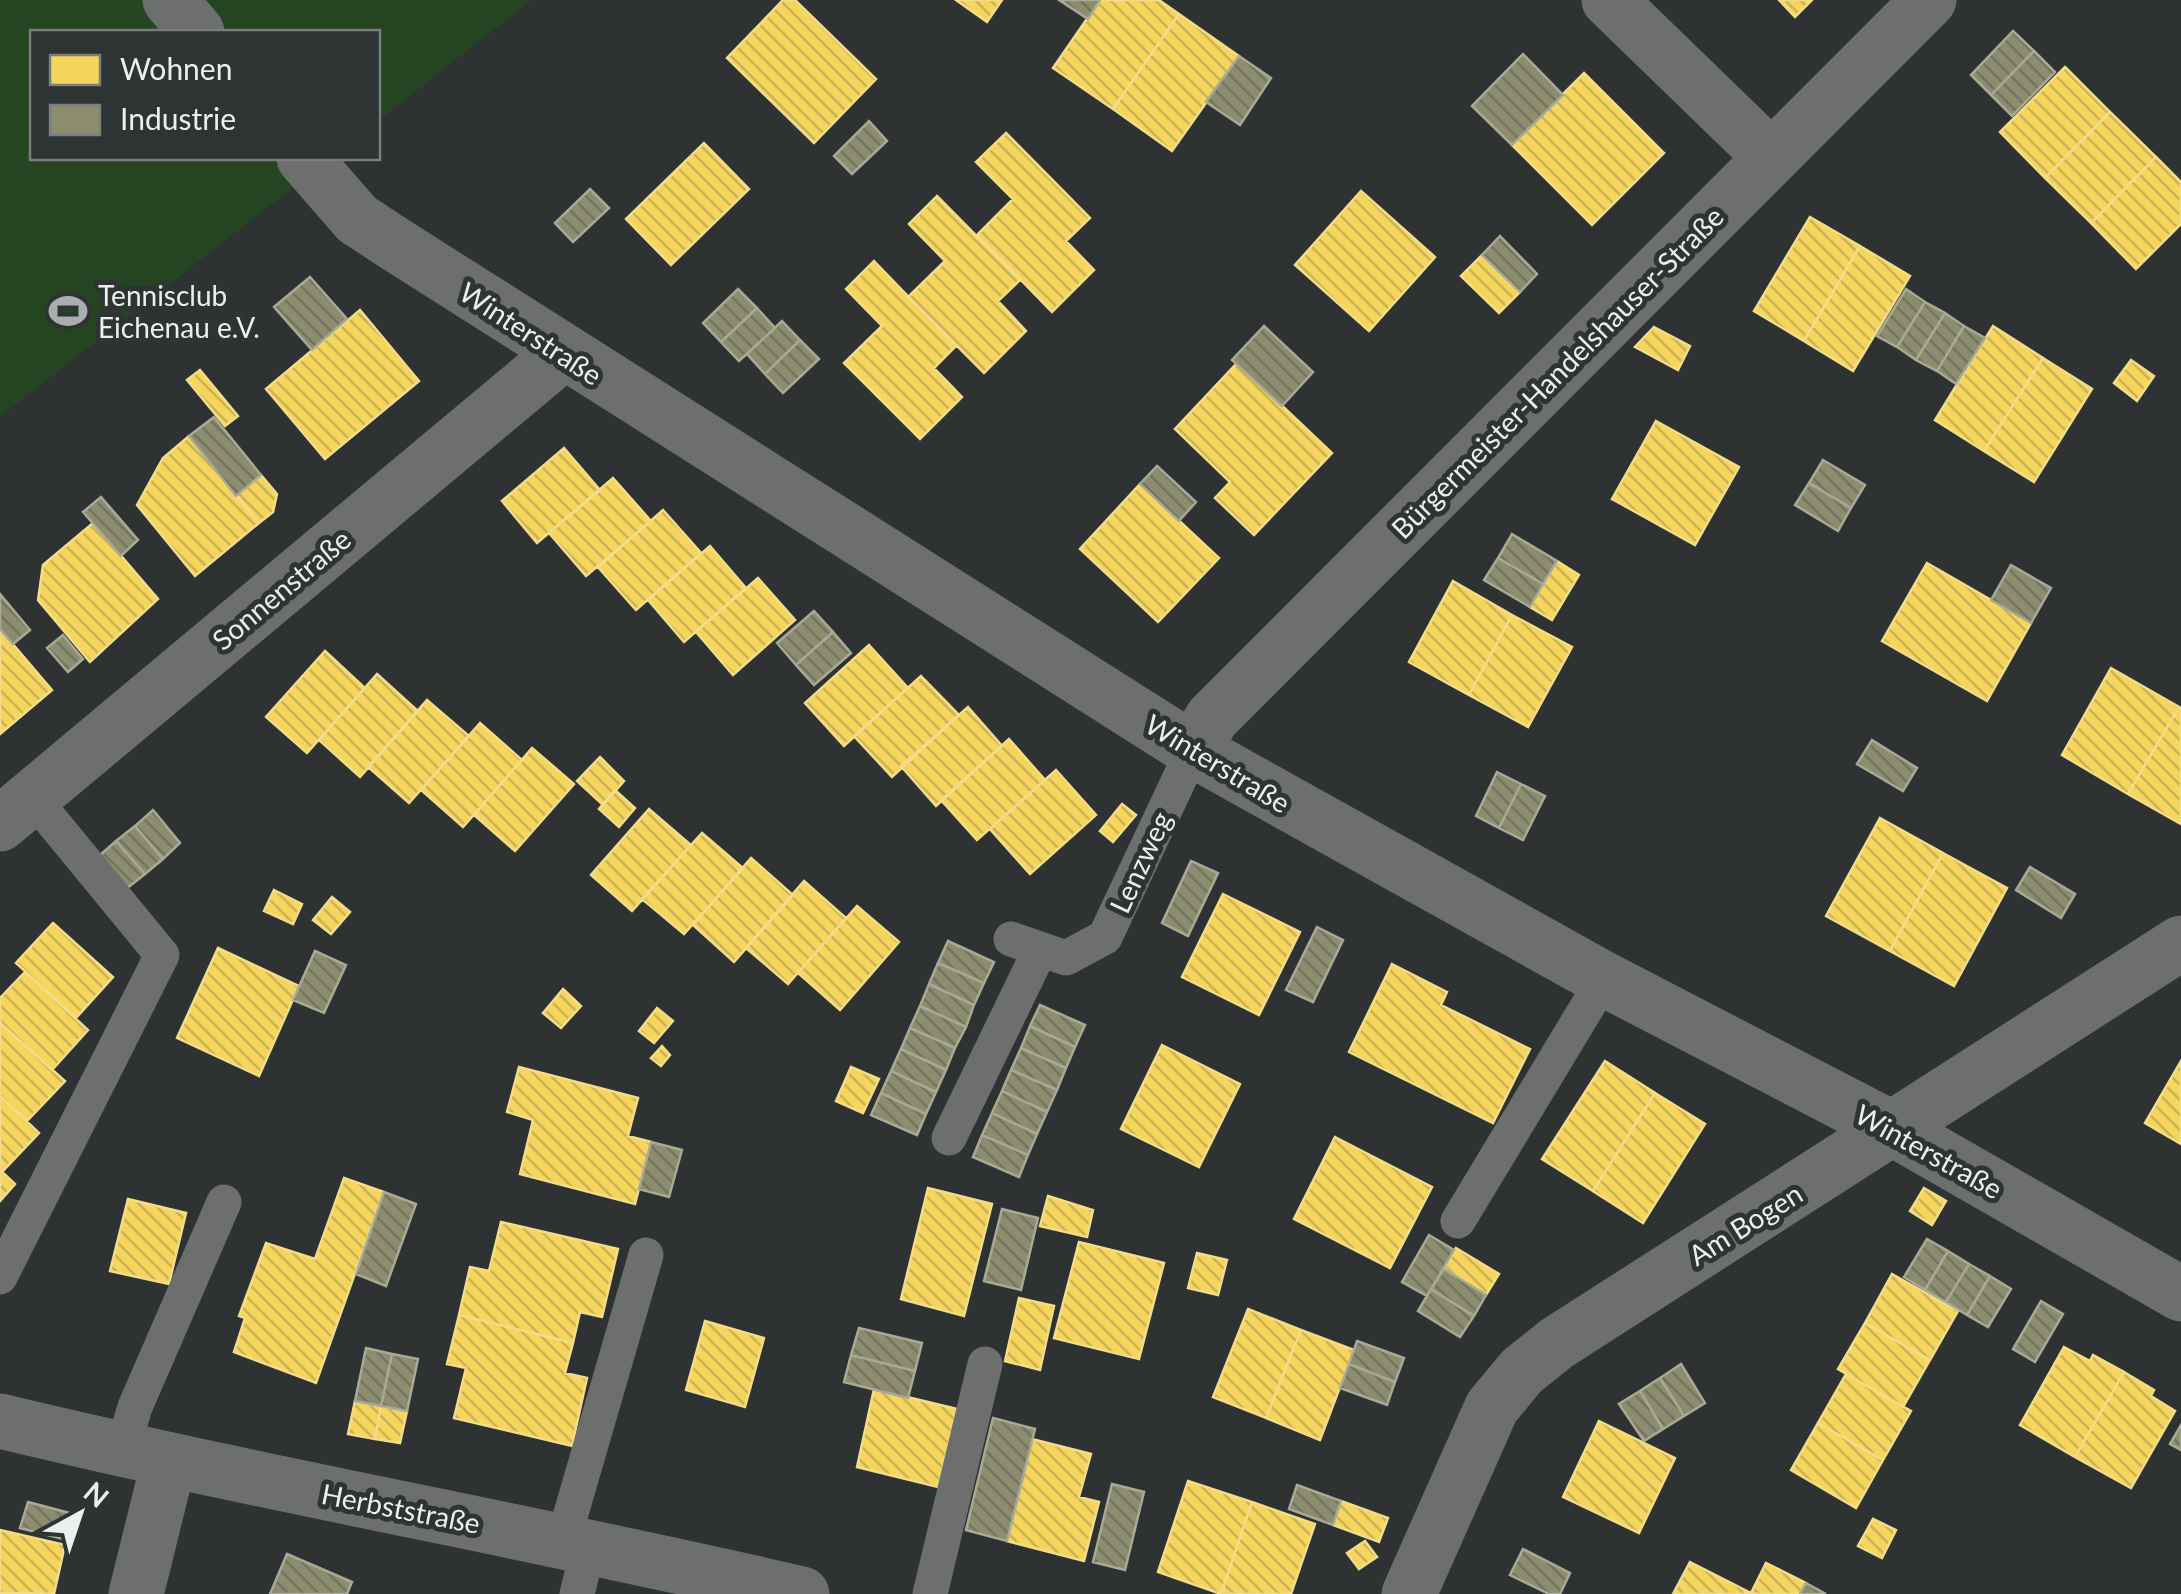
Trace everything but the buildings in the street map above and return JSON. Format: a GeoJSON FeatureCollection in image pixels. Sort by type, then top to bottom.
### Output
{"type":"FeatureCollection","features":[{"type":"Feature","properties":{"kind":"street"},"geometry":{"type":"LineString","coordinates":[[170,0],[195,30]]}},
{"type":"Feature","properties":{"kind":"street"},"geometry":{"type":"LineString","coordinates":[[1609,0],[1771,157]]}},
{"type":"Feature","properties":{"kind":"street","name":"Bürgermeister-Handelshauser-Straße"},"geometry":{"type":"LineString","coordinates":[[1193,750],[1212,718],[1929,0]]}},
{"type":"Feature","properties":{"kind":"street","name":"Winterstraße"},"geometry":{"type":"LineString","coordinates":[[306,160],[356,219],[562,354],[1193,750],[1604,979],[1895,1130],[2181,1294]]}},
{"type":"Feature","properties":{"kind":"street","name":"Sonnenstraße"},"geometry":{"type":"LineString","coordinates":[[16,811],[562,354]]}},
{"type":"Feature","properties":{"kind":"street","name":"Am Bogen"},"geometry":{"type":"LineString","coordinates":[[1409,1594],[1492,1407],[1522,1371],[1557,1342],[1895,1130],[2181,943]]}},
{"type":"Feature","properties":{"kind":"street","name":"Herbststraße"},"geometry":{"type":"LineString","coordinates":[[0,1421],[577,1560],[802,1594]]}},
{"type":"Feature","properties":{"kind":"street"},"geometry":{"type":"LineString","coordinates":[[136,1594],[146,1456]]}},
{"type":"Feature","properties":{"kind":"lane","name":"Lenzweg"},"geometry":{"type":"LineString","coordinates":[[950,1138],[1025,945],[1066,958],[1104,937],[1193,750]]}},
{"type":"Feature","properties":{"kind":"lane"},"geometry":{"type":"LineString","coordinates":[[0,1276],[162,955],[16,811]]}},
{"type":"Feature","properties":{"kind":"lane"},"geometry":{"type":"LineString","coordinates":[[1458,1220],[1604,979]]}},
{"type":"Feature","properties":{"kind":"lane"},"geometry":{"type":"LineString","coordinates":[[146,1456],[135,1408],[224,1202]]}},
{"type":"Feature","properties":{"kind":"lane"},"geometry":{"type":"LineString","coordinates":[[577,1560],[646,1255]]}},
{"type":"Feature","properties":{"kind":"lane"},"geometry":{"type":"LineString","coordinates":[[930,1594],[985,1364]]}},
{"type":"Feature","properties":{"kind":"green space","name":"Tennisclub Eichenau e.V."},"geometry":{"type":"Polygon","coordinates":[[[0,0],[532,0],[380,119],[380,30],[30,30],[30,160],[328,160],[0,417],[0,0]]]}},
{"type":"Feature","properties":{"kind":"place","name":"Tennisclub Eichenau e.V."},"geometry":{"type":"Point","coordinates":[68,311]}}]}
